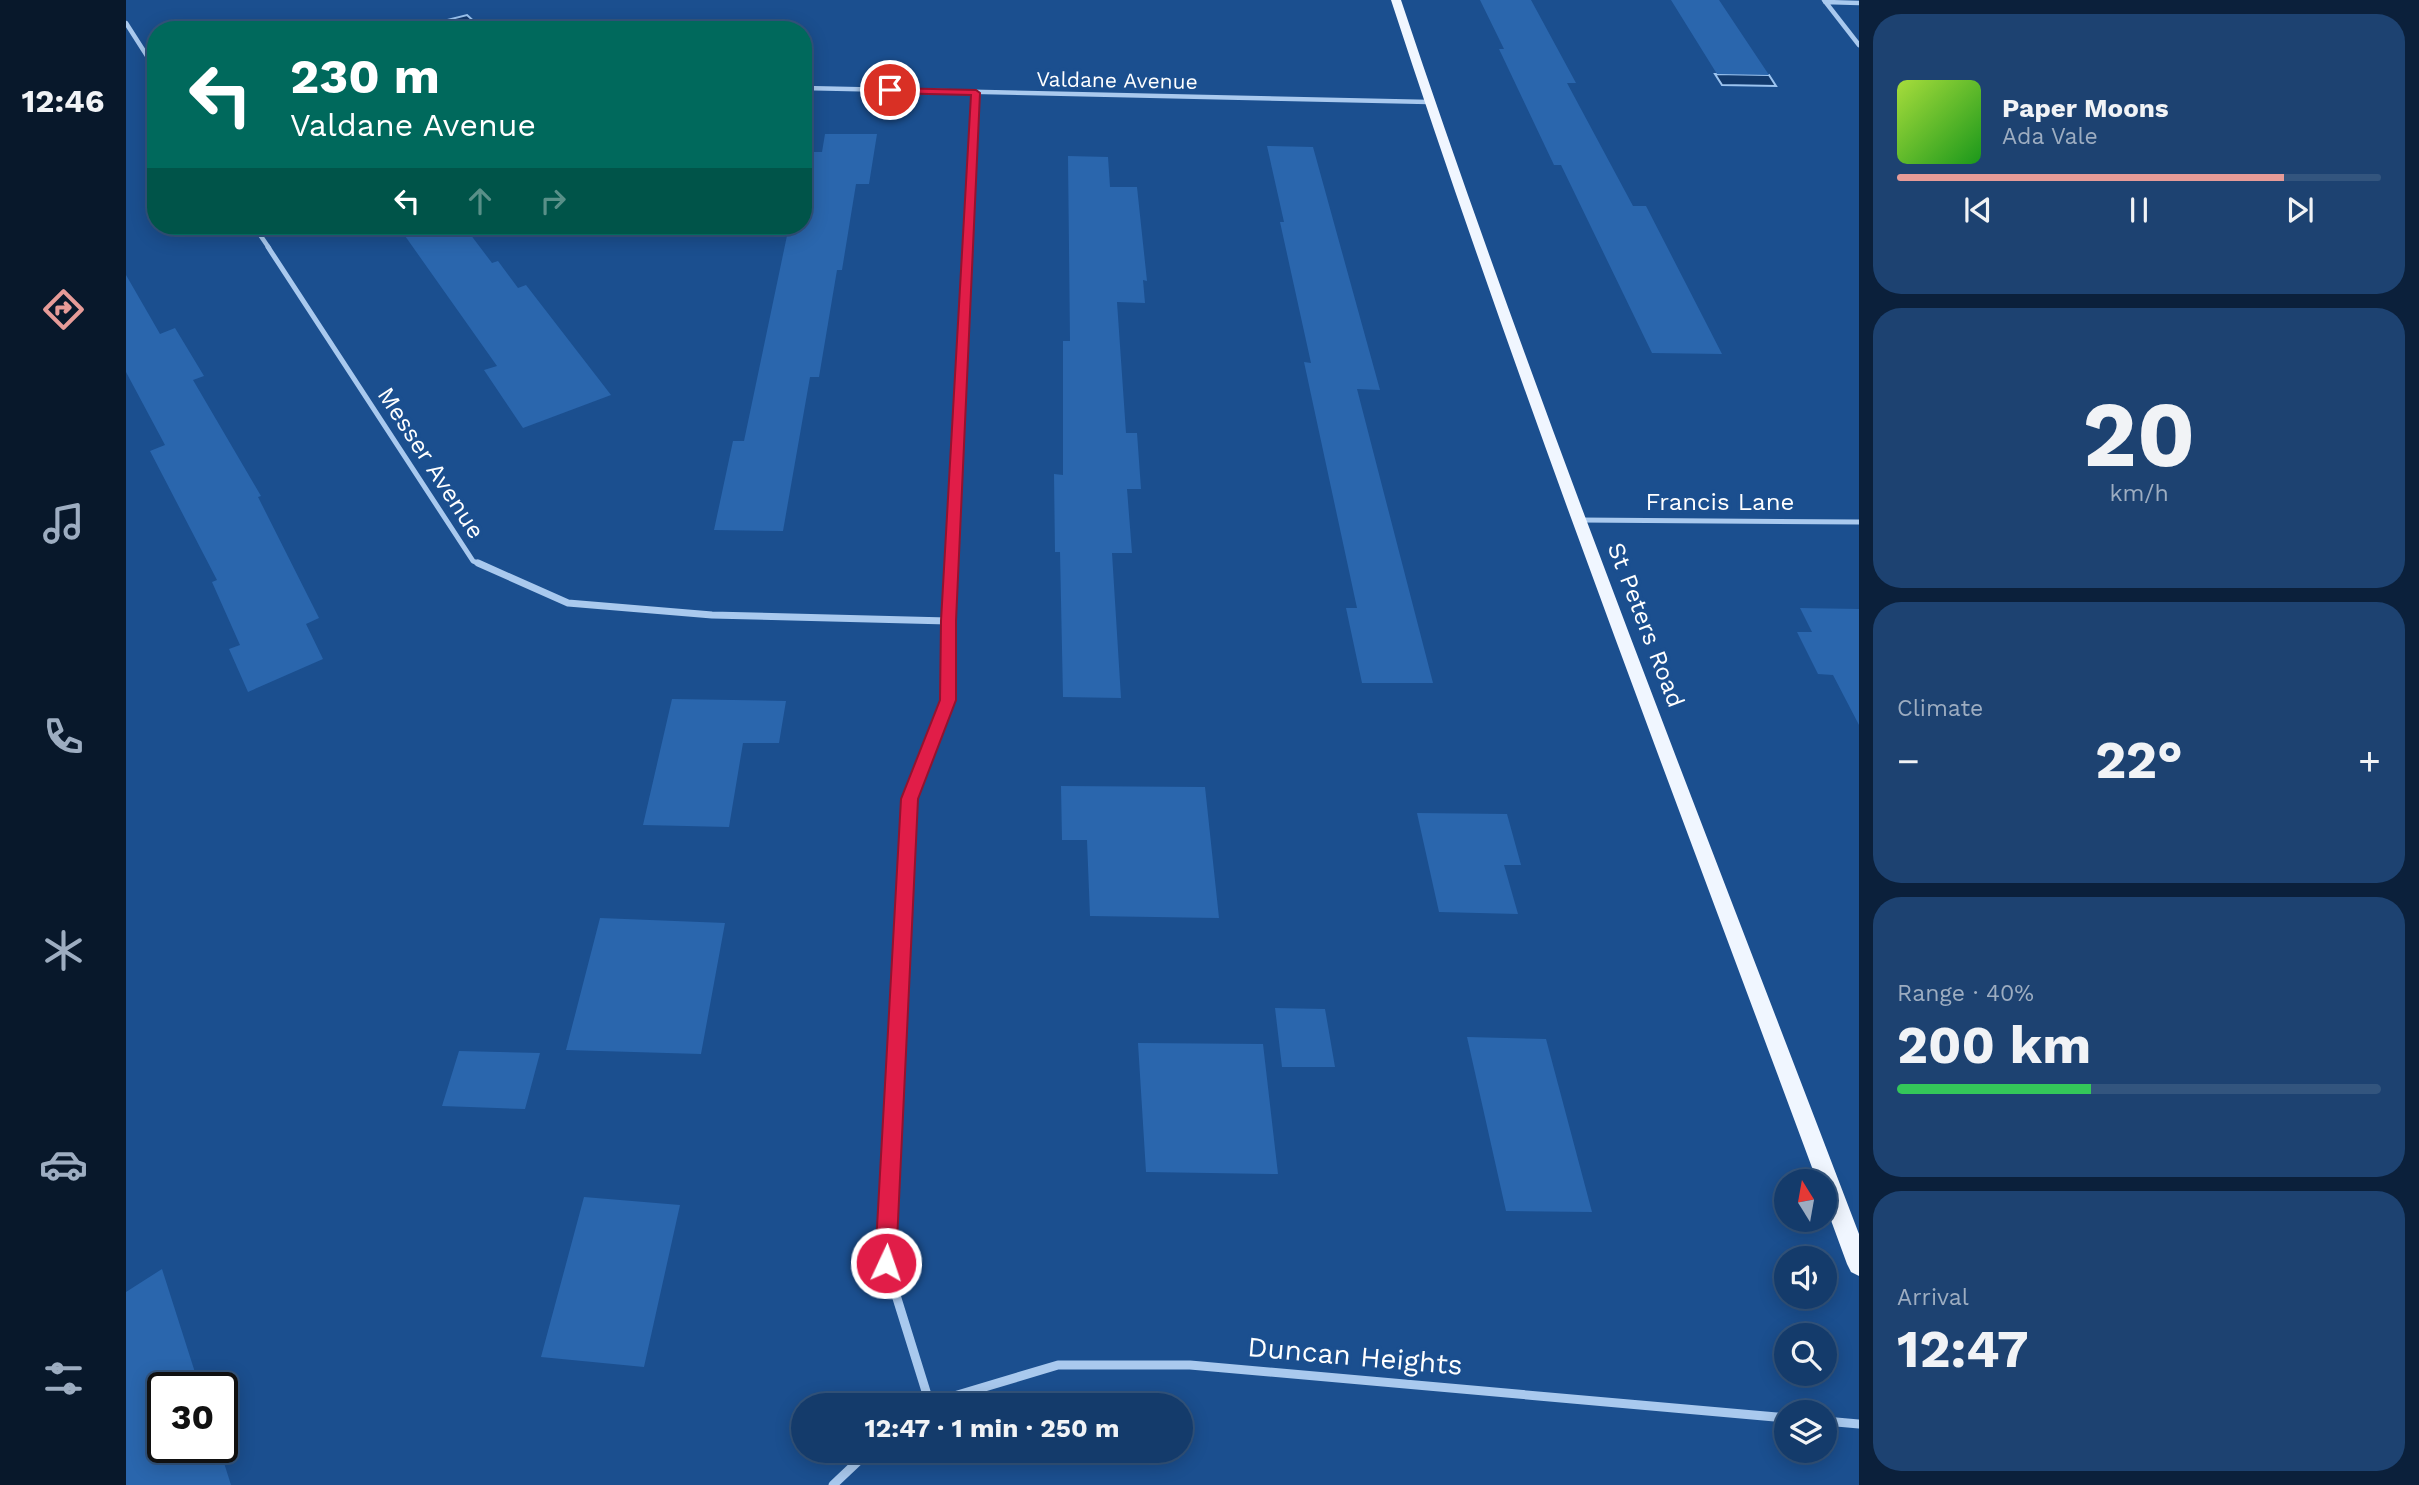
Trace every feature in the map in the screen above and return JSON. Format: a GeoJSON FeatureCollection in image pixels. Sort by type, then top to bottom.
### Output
{"type":"FeatureCollection","features":[{"type":"Feature","properties":{"kind":"main road","name":"St Peters Road"},"geometry":{"type":"LineString","coordinates":[[1396,0],[1429,102],[1580,520],[1859,1264]]}},
{"type":"Feature","properties":{"kind":"street"},"geometry":{"type":"LineString","coordinates":[[1824,1],[1859,3]]}},
{"type":"Feature","properties":{"kind":"street"},"geometry":{"type":"LineString","coordinates":[[1824,1],[1859,46]]}},
{"type":"Feature","properties":{"kind":"street"},"geometry":{"type":"LineString","coordinates":[[126,23],[147,57]]}},
{"type":"Feature","properties":{"kind":"street","name":"Valdane Avenue"},"geometry":{"type":"LineString","coordinates":[[812,88],[1429,102]]}},
{"type":"Feature","properties":{"kind":"street"},"geometry":{"type":"LineString","coordinates":[[924,1393],[886,1263],[909,799],[948,700],[948,621],[976,93]]}},
{"type":"Feature","properties":{"kind":"street","name":"Messer Avenue"},"geometry":{"type":"LineString","coordinates":[[260,235],[472,561],[568,603],[712,615],[948,621]]}},
{"type":"Feature","properties":{"kind":"street","name":"Francis Lane"},"geometry":{"type":"LineString","coordinates":[[1580,520],[1859,522]]}},
{"type":"Feature","properties":{"kind":"street","name":"Duncan Heights"},"geometry":{"type":"LineString","coordinates":[[961,1393],[1058,1365],[1190,1365],[1774,1417]]}},
{"type":"Feature","properties":{"kind":"street"},"geometry":{"type":"LineString","coordinates":[[1837,1422],[1859,1424]]}},
{"type":"Feature","properties":{"kind":"street"},"geometry":{"type":"LineString","coordinates":[[833,1485],[856,1463]]}},
{"type":"Feature","properties":{"kind":"water"},"geometry":{"type":"Polygon","coordinates":[[[467,15],[474,21],[443,21],[467,15]]]}},
{"type":"Feature","properties":{"kind":"water"},"geometry":{"type":"Polygon","coordinates":[[[1715,74],[1769,75],[1776,86],[1722,85],[1715,74]]]}},
{"type":"Feature","properties":{"kind":"building"},"geometry":{"type":"Polygon","coordinates":[[[1480,0],[1531,0],[1576,83],[1567,83],[1633,206],[1646,206],[1722,354],[1652,353],[1561,165],[1554,165],[1499,49],[1504,49],[1480,0]]]}},
{"type":"Feature","properties":{"kind":"building"},"geometry":{"type":"Polygon","coordinates":[[[1671,0],[1719,0],[1769,75],[1717,74],[1671,0]]]}},
{"type":"Feature","properties":{"kind":"building"},"geometry":{"type":"Polygon","coordinates":[[[825,134],[877,134],[869,184],[856,184],[842,270],[837,270],[819,377],[810,377],[783,531],[714,530],[733,441],[744,441],[787,235],[812,235],[812,152],[822,152],[825,134]]]}},
{"type":"Feature","properties":{"kind":"building"},"geometry":{"type":"Polygon","coordinates":[[[1267,146],[1313,147],[1380,390],[1357,389],[1433,683],[1362,683],[1346,608],[1357,608],[1304,362],[1311,363],[1280,222],[1284,222],[1267,146]]]}},
{"type":"Feature","properties":{"kind":"building"},"geometry":{"type":"Polygon","coordinates":[[[1068,156],[1108,157],[1110,187],[1137,187],[1147,281],[1143,280],[1145,303],[1117,302],[1126,433],[1137,433],[1141,489],[1127,489],[1132,553],[1112,553],[1121,698],[1063,697],[1060,552],[1055,552],[1054,474],[1063,475],[1063,341],[1070,341],[1068,156]]]}},
{"type":"Feature","properties":{"kind":"building"},"geometry":{"type":"Polygon","coordinates":[[[404,235],[471,235],[492,263],[498,261],[518,288],[526,285],[611,395],[523,428],[484,370],[497,366],[404,235]]]}},
{"type":"Feature","properties":{"kind":"building"},"geometry":{"type":"Polygon","coordinates":[[[126,275],[160,334],[175,328],[204,376],[193,380],[261,496],[258,497],[319,618],[306,624],[323,659],[248,692],[229,649],[240,645],[212,582],[217,580],[150,451],[165,445],[126,372],[126,275]]]}},
{"type":"Feature","properties":{"kind":"building"},"geometry":{"type":"Polygon","coordinates":[[[1800,608],[1859,609],[1859,725],[1833,675],[1818,674],[1797,632],[1812,632],[1800,608]]]}},
{"type":"Feature","properties":{"kind":"building"},"geometry":{"type":"Polygon","coordinates":[[[672,699],[786,701],[779,743],[743,743],[729,827],[643,825],[672,699]]]}},
{"type":"Feature","properties":{"kind":"building"},"geometry":{"type":"Polygon","coordinates":[[[1061,786],[1205,787],[1219,918],[1090,916],[1087,840],[1062,840],[1061,786]]]}},
{"type":"Feature","properties":{"kind":"building"},"geometry":{"type":"Polygon","coordinates":[[[1417,813],[1507,814],[1521,865],[1504,865],[1518,914],[1439,912],[1417,813]]]}},
{"type":"Feature","properties":{"kind":"building"},"geometry":{"type":"Polygon","coordinates":[[[600,918],[725,923],[701,1054],[566,1050],[600,918]]]}},
{"type":"Feature","properties":{"kind":"building"},"geometry":{"type":"Polygon","coordinates":[[[1275,1008],[1325,1009],[1335,1067],[1282,1067],[1275,1008]]]}},
{"type":"Feature","properties":{"kind":"building"},"geometry":{"type":"Polygon","coordinates":[[[1467,1037],[1546,1039],[1592,1212],[1506,1211],[1467,1037]]]}},
{"type":"Feature","properties":{"kind":"building"},"geometry":{"type":"Polygon","coordinates":[[[1138,1043],[1263,1044],[1278,1174],[1146,1172],[1138,1043]]]}},
{"type":"Feature","properties":{"kind":"building"},"geometry":{"type":"Polygon","coordinates":[[[459,1051],[540,1053],[525,1109],[442,1106],[459,1051]]]}},
{"type":"Feature","properties":{"kind":"building"},"geometry":{"type":"Polygon","coordinates":[[[584,1197],[680,1205],[644,1367],[541,1357],[584,1197]]]}},
{"type":"Feature","properties":{"kind":"building"},"geometry":{"type":"Polygon","coordinates":[[[162,1269],[195,1372],[147,1372],[147,1463],[224,1463],[231,1485],[126,1485],[126,1292],[162,1269]]]}},
{"type":"Feature","properties":{"kind":"route"},"geometry":{"type":"LineString","coordinates":[[886,1263],[909,799],[948,700],[948,621],[976,93],[890,90]]}}]}
